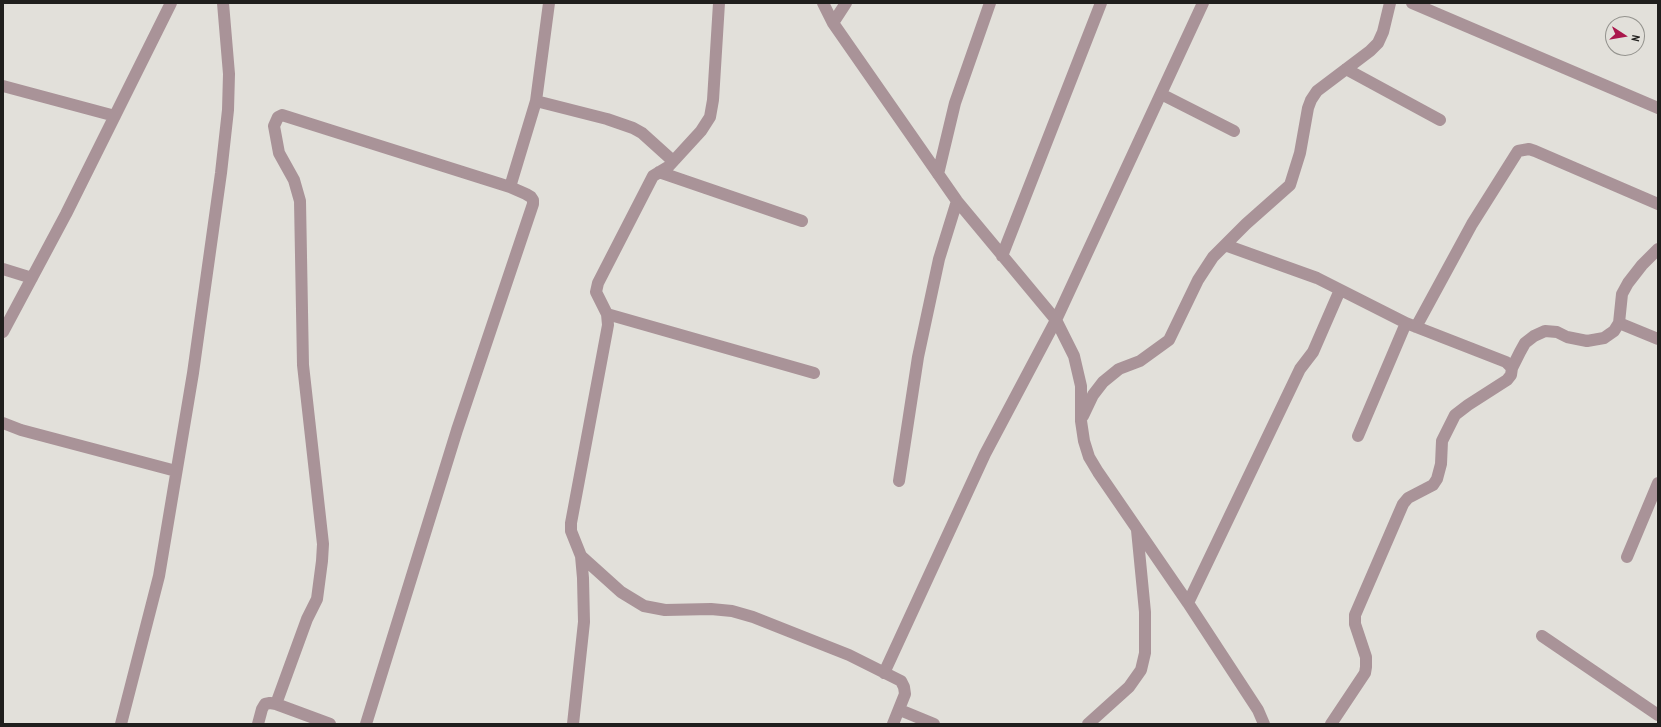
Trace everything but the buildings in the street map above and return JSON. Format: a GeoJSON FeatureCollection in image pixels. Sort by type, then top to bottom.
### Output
{"type":"FeatureCollection","features":[{"type":"Feature","properties":{"kind":"street"},"geometry":{"type":"LineString","coordinates":[[3,332],[115,116],[171,3]]}},
{"type":"Feature","properties":{"kind":"street"},"geometry":{"type":"LineString","coordinates":[[122,724],[158,576],[193,373],[226,137],[229,74],[223,3]]}},
{"type":"Feature","properties":{"kind":"street"},"geometry":{"type":"LineString","coordinates":[[510,187],[536,101],[549,3]]}},
{"type":"Feature","properties":{"kind":"street"},"geometry":{"type":"LineString","coordinates":[[573,724],[584,622],[581,556],[571,531],[571,523],[608,325],[607,314],[596,292],[598,283],[653,176],[668,167],[701,131],[710,117],[713,100],[720,3]]}},
{"type":"Feature","properties":{"kind":"street"},"geometry":{"type":"LineString","coordinates":[[823,3],[833,22],[956,201],[1056,320],[1074,356],[1081,386],[1081,421],[1084,441],[1089,457],[1188,603],[1258,710],[1264,724]]}},
{"type":"Feature","properties":{"kind":"street"},"geometry":{"type":"LineString","coordinates":[[833,22],[846,3]]}},
{"type":"Feature","properties":{"kind":"street"},"geometry":{"type":"LineString","coordinates":[[938,174],[955,103],[990,3]]}},
{"type":"Feature","properties":{"kind":"street"},"geometry":{"type":"LineString","coordinates":[[1002,256],[1100,3]]}},
{"type":"Feature","properties":{"kind":"street"},"geometry":{"type":"LineString","coordinates":[[884,673],[985,454],[1056,320],[1203,3]]}},
{"type":"Feature","properties":{"kind":"street"},"geometry":{"type":"LineString","coordinates":[[1081,421],[1093,395],[1103,382],[1119,369],[1140,361],[1169,340],[1177,325],[1183,308],[1198,280],[1213,257],[1290,185],[1300,153],[1308,108],[1311,100],[1317,91],[1378,43],[1383,32],[1390,3]]}},
{"type":"Feature","properties":{"kind":"street"},"geometry":{"type":"LineString","coordinates":[[1412,3],[1658,108]]}},
{"type":"Feature","properties":{"kind":"street"},"geometry":{"type":"LineString","coordinates":[[1346,69],[1440,120]]}},
{"type":"Feature","properties":{"kind":"street"},"geometry":{"type":"LineString","coordinates":[[3,86],[115,116]]}},
{"type":"Feature","properties":{"kind":"street"},"geometry":{"type":"LineString","coordinates":[[1161,94],[1234,131]]}},
{"type":"Feature","properties":{"kind":"street"},"geometry":{"type":"LineString","coordinates":[[536,101],[607,119],[633,128],[642,133],[673,161]]}},
{"type":"Feature","properties":{"kind":"street"},"geometry":{"type":"LineString","coordinates":[[276,704],[307,619],[317,599],[323,544],[303,365],[300,201],[294,180],[279,152],[274,126],[278,117],[282,116],[290,117],[510,187],[531,197],[533,204],[457,430],[366,724]]}},
{"type":"Feature","properties":{"kind":"street"},"geometry":{"type":"LineString","coordinates":[[1358,436],[1411,325],[1518,150],[1529,149],[1535,151],[1658,204]]}},
{"type":"Feature","properties":{"kind":"street"},"geometry":{"type":"LineString","coordinates":[[659,172],[802,221]]}},
{"type":"Feature","properties":{"kind":"street"},"geometry":{"type":"LineString","coordinates":[[899,481],[918,357],[939,259],[956,201]]}},
{"type":"Feature","properties":{"kind":"street"},"geometry":{"type":"LineString","coordinates":[[1225,245],[1317,278],[1411,325],[1506,362],[1512,368]]}},
{"type":"Feature","properties":{"kind":"street"},"geometry":{"type":"LineString","coordinates":[[1331,724],[1365,673],[1366,657],[1355,624],[1355,616],[1403,504],[1408,498],[1433,485],[1437,479],[1441,464],[1442,441],[1455,416],[1468,405],[1507,380],[1511,375],[1512,368],[1526,343],[1534,336],[1545,331],[1558,332],[1567,337],[1587,340],[1604,338],[1614,331],[1619,322],[1622,294],[1628,283],[1642,265],[1658,249]]}},
{"type":"Feature","properties":{"kind":"street"},"geometry":{"type":"LineString","coordinates":[[3,269],[32,278]]}},
{"type":"Feature","properties":{"kind":"street"},"geometry":{"type":"LineString","coordinates":[[1188,603],[1300,369],[1313,352],[1340,290]]}},
{"type":"Feature","properties":{"kind":"street"},"geometry":{"type":"LineString","coordinates":[[607,314],[814,373]]}},
{"type":"Feature","properties":{"kind":"street"},"geometry":{"type":"LineString","coordinates":[[1619,322],[1658,339]]}},
{"type":"Feature","properties":{"kind":"street"},"geometry":{"type":"LineString","coordinates":[[3,423],[21,430],[176,472]]}},
{"type":"Feature","properties":{"kind":"street"},"geometry":{"type":"LineString","coordinates":[[1627,557],[1658,483]]}},
{"type":"Feature","properties":{"kind":"street"},"geometry":{"type":"LineString","coordinates":[[1088,724],[1129,687],[1141,670],[1145,653],[1145,612],[1137,529]]}},
{"type":"Feature","properties":{"kind":"street"},"geometry":{"type":"LineString","coordinates":[[581,556],[621,592],[644,606],[665,610],[711,609],[732,611],[753,617],[848,655],[901,681],[905,694],[900,710],[893,724]]}},
{"type":"Feature","properties":{"kind":"street"},"geometry":{"type":"LineString","coordinates":[[1542,636],[1658,715]]}},
{"type":"Feature","properties":{"kind":"street"},"geometry":{"type":"LineString","coordinates":[[258,724],[262,709],[265,704],[270,703],[330,724]]}},
{"type":"Feature","properties":{"kind":"street"},"geometry":{"type":"LineString","coordinates":[[900,710],[934,724]]}}]}
